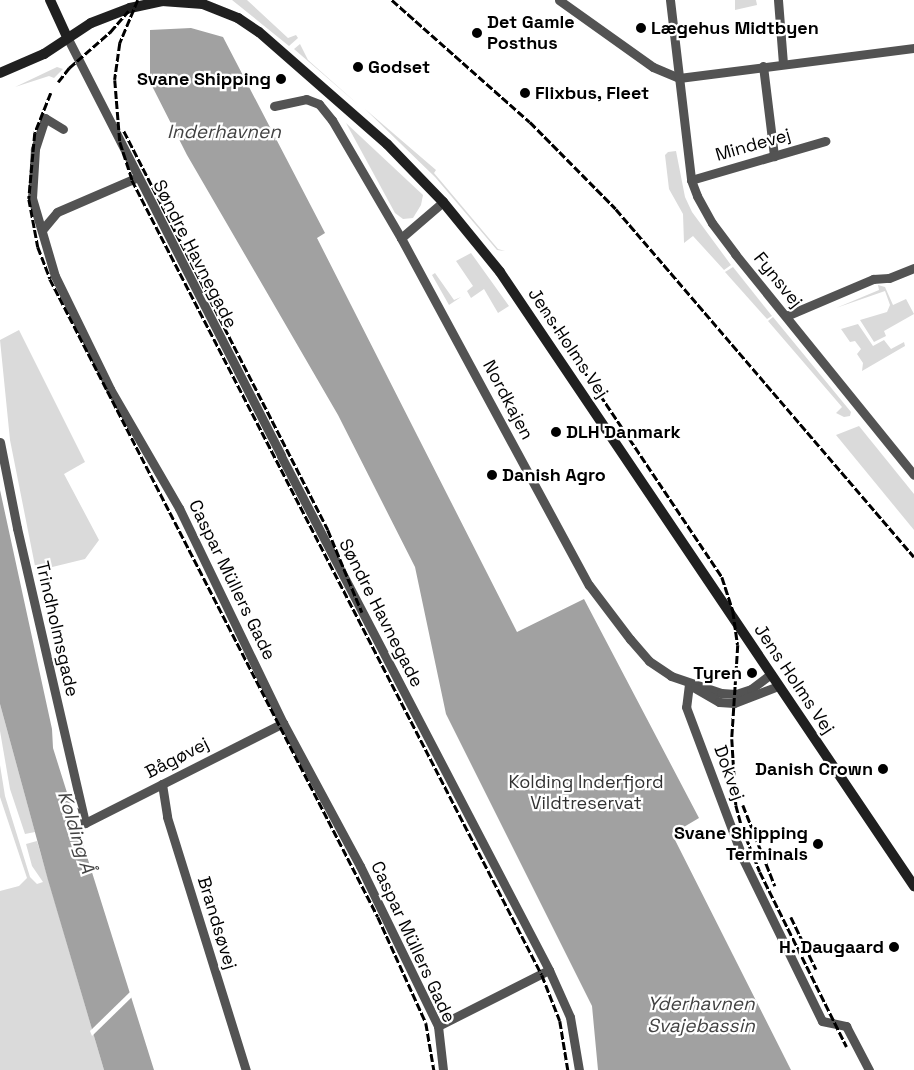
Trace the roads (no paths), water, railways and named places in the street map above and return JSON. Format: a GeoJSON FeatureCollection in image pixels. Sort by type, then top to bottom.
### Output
{"type":"FeatureCollection","features":[{"type":"Feature","properties":{"kind":"main road","name":"Søndre Havnegade"},"geometry":{"type":"LineString","coordinates":[[50,0],[68,37]]}},
{"type":"Feature","properties":{"kind":"main road","name":"Jens Holms Vej"},"geometry":{"type":"LineString","coordinates":[[0,73],[35,59],[68,37],[120,11],[162,1],[203,4],[238,18],[258,32],[387,144],[443,202],[500,272],[914,886]]}},
{"type":"Feature","properties":{"kind":"street"},"geometry":{"type":"LineString","coordinates":[[559,0],[653,67],[679,78],[914,48]]}},
{"type":"Feature","properties":{"kind":"street","name":"Fynsvej"},"geometry":{"type":"LineString","coordinates":[[670,0],[691,180],[712,223],[914,475]]}},
{"type":"Feature","properties":{"kind":"street"},"geometry":{"type":"LineString","coordinates":[[778,0],[783,64]]}},
{"type":"Feature","properties":{"kind":"street","name":"Søndre Havnegade"},"geometry":{"type":"LineString","coordinates":[[68,37],[138,177],[550,970],[570,1017],[579,1070]]}},
{"type":"Feature","properties":{"kind":"street"},"geometry":{"type":"LineString","coordinates":[[763,66],[774,156]]}},
{"type":"Feature","properties":{"kind":"street","name":"Nordkajen"},"geometry":{"type":"LineString","coordinates":[[274,106],[306,99],[324,110],[401,238],[589,585],[650,661],[719,702],[731,703],[748,700],[778,686]]}},
{"type":"Feature","properties":{"kind":"street","name":"Caspar Müllers Gade"},"geometry":{"type":"LineString","coordinates":[[63,129],[45,118],[35,150],[30,198],[42,230],[55,276],[110,389],[179,508],[283,723],[360,866],[438,1026],[443,1070]]}},
{"type":"Feature","properties":{"kind":"street","name":"Mindevej"},"geometry":{"type":"LineString","coordinates":[[691,180],[825,141]]}},
{"type":"Feature","properties":{"kind":"street","name":"Søndre Havnegade"},"geometry":{"type":"LineString","coordinates":[[42,230],[57,212],[138,177]]}},
{"type":"Feature","properties":{"kind":"street"},"geometry":{"type":"LineString","coordinates":[[401,238],[443,202]]}},
{"type":"Feature","properties":{"kind":"street"},"geometry":{"type":"LineString","coordinates":[[786,316],[873,279],[889,278],[914,268]]}},
{"type":"Feature","properties":{"kind":"street","name":"Trindholmsgade"},"geometry":{"type":"LineString","coordinates":[[0,442],[17,528],[85,822]]}},
{"type":"Feature","properties":{"kind":"street","name":"Nordkajen"},"geometry":{"type":"LineString","coordinates":[[689,684],[727,695],[751,689],[771,674]]}},
{"type":"Feature","properties":{"kind":"street","name":"Dokvej"},"geometry":{"type":"LineString","coordinates":[[689,684],[686,707],[743,859],[822,1021],[846,1026],[869,1070]]}},
{"type":"Feature","properties":{"kind":"street","name":"Bågøvej"},"geometry":{"type":"LineString","coordinates":[[85,822],[283,723]]}},
{"type":"Feature","properties":{"kind":"street","name":"Brandsøvej"},"geometry":{"type":"LineString","coordinates":[[162,784],[168,817],[246,1070]]}},
{"type":"Feature","properties":{"kind":"street"},"geometry":{"type":"LineString","coordinates":[[438,1026],[550,970]]}},
{"type":"Feature","properties":{"kind":"water","name":"Kolding Inderfjord Vildtreservat"},"geometry":{"type":"Polygon","coordinates":[[[191,28],[223,37],[325,233],[317,238],[517,632],[584,599],[699,818],[672,834],[791,1070],[598,1070],[592,1006],[446,714],[415,567],[338,415],[187,155],[150,82],[150,30],[191,28]]]}},
{"type":"Feature","properties":{"kind":"water","name":"Kolding Å"},"geometry":{"type":"Polygon","coordinates":[[[0,490],[52,729],[53,748],[154,1070],[104,1070],[48,880],[0,704],[0,490]]]}},
{"type":"Feature","properties":{"kind":"railway"},"geometry":{"type":"LineString","coordinates":[[138,0],[120,43],[115,80],[120,142],[132,180],[542,975],[560,1021],[568,1070]]}},
{"type":"Feature","properties":{"kind":"railway"},"geometry":{"type":"LineString","coordinates":[[392,0],[530,122],[616,209],[914,557]]}},
{"type":"Feature","properties":{"kind":"railway"},"geometry":{"type":"LineString","coordinates":[[58,82],[69,68],[110,32],[128,11]]}},
{"type":"Feature","properties":{"kind":"railway"},"geometry":{"type":"LineString","coordinates":[[51,93],[35,133],[29,199],[38,247],[50,279],[378,917],[426,1023],[434,1070]]}},
{"type":"Feature","properties":{"kind":"railway"},"geometry":{"type":"LineString","coordinates":[[124,131],[328,530],[362,612]]}},
{"type":"Feature","properties":{"kind":"railway"},"geometry":{"type":"LineString","coordinates":[[530,290],[722,577],[733,611],[738,645],[732,739],[736,805],[742,827],[760,872],[847,1047]]}},
{"type":"Feature","properties":{"kind":"railway"},"geometry":{"type":"LineString","coordinates":[[743,805],[775,886]]}},
{"type":"Feature","properties":{"kind":"railway"},"geometry":{"type":"LineString","coordinates":[[791,917],[816,969]]}},
{"type":"Feature","properties":{"kind":"place","name":"Lægehus Midtbyen"},"geometry":{"type":"Point","coordinates":[641,28]}},
{"type":"Feature","properties":{"kind":"place","name":"Det Gamle Posthus"},"geometry":{"type":"Point","coordinates":[477,33]}},
{"type":"Feature","properties":{"kind":"place","name":"Godset"},"geometry":{"type":"Point","coordinates":[358,67]}},
{"type":"Feature","properties":{"kind":"place","name":"Svane Shipping"},"geometry":{"type":"Point","coordinates":[281,79]}},
{"type":"Feature","properties":{"kind":"place","name":"Flixbus, Fleet"},"geometry":{"type":"Point","coordinates":[525,93]}},
{"type":"Feature","properties":{"kind":"place","name":"DLH Danmark"},"geometry":{"type":"Point","coordinates":[556,432]}},
{"type":"Feature","properties":{"kind":"place","name":"Danish Agro"},"geometry":{"type":"Point","coordinates":[492,475]}},
{"type":"Feature","properties":{"kind":"place","name":"Tyren"},"geometry":{"type":"Point","coordinates":[752,673]}},
{"type":"Feature","properties":{"kind":"place","name":"Danish Crown"},"geometry":{"type":"Point","coordinates":[883,769]}},
{"type":"Feature","properties":{"kind":"place","name":"Svane Shipping Terminals"},"geometry":{"type":"Point","coordinates":[818,844]}},
{"type":"Feature","properties":{"kind":"place","name":"H. Daugaard"},"geometry":{"type":"Point","coordinates":[894,947]}},
{"type":"Feature","properties":{"kind":"water label","name":"Inderhavnen"},"geometry":{"type":"Point","coordinates":[224,132]}},
{"type":"Feature","properties":{"kind":"water label","name":"Yderhavnen Svajebassin"},"geometry":{"type":"Point","coordinates":[701,1015]}}]}
